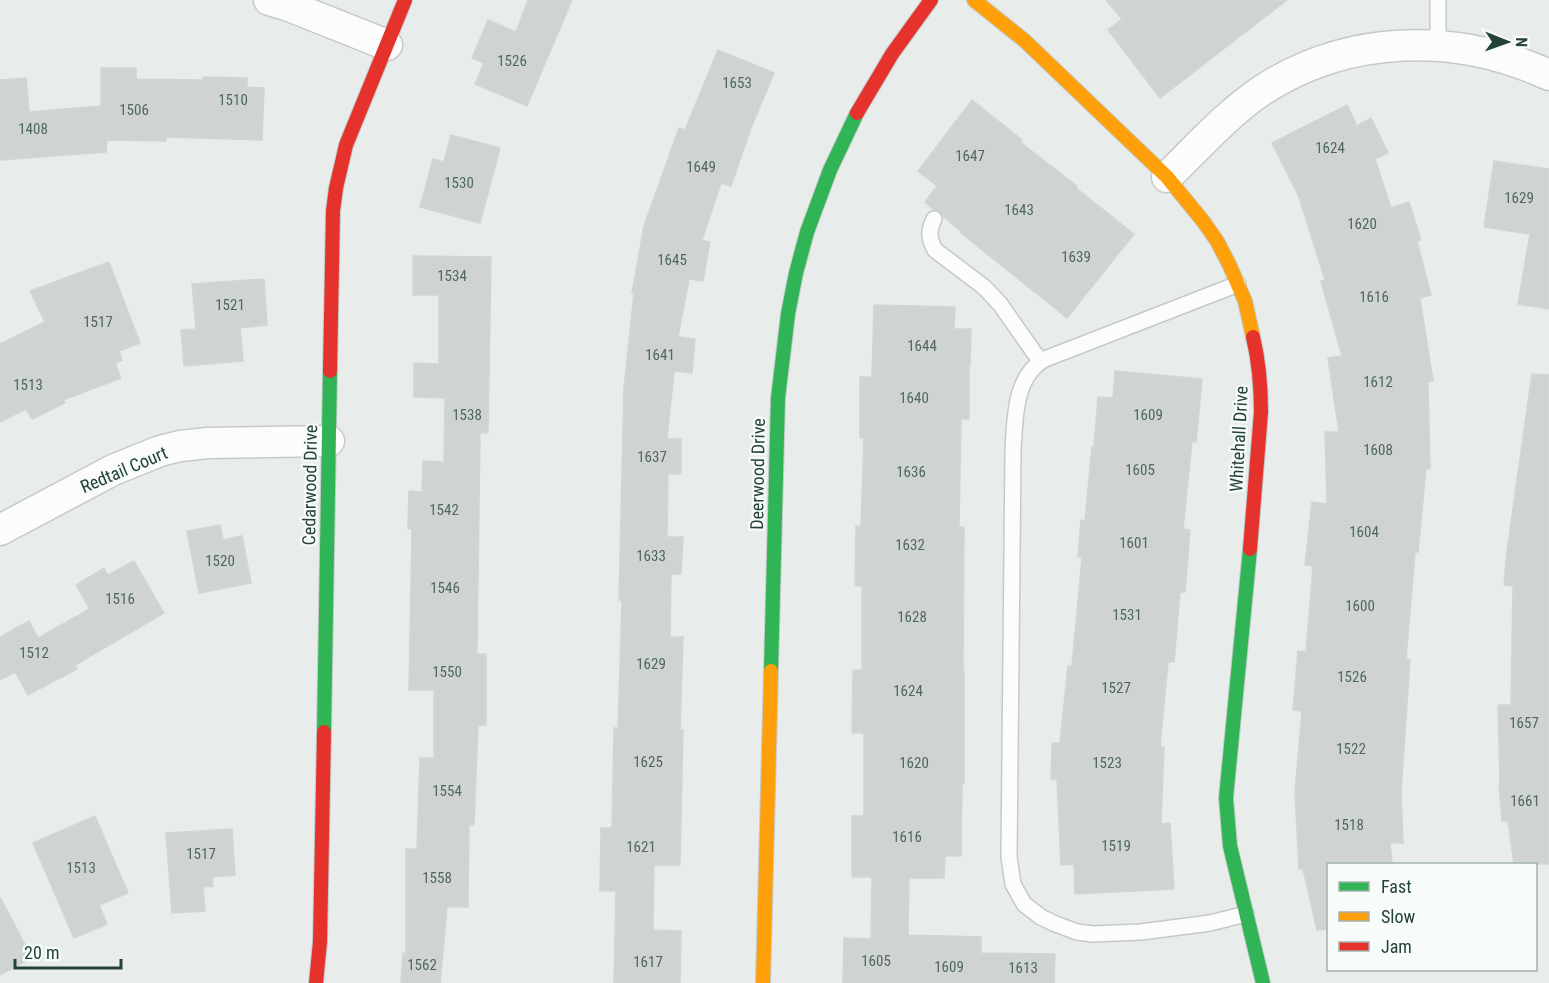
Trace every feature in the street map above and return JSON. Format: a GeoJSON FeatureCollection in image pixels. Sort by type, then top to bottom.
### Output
{"type":"FeatureCollection","features":[{"type":"Feature","properties":{"kind":"street"},"geometry":{"type":"LineString","coordinates":[[269,0],[387,45]]}},
{"type":"Feature","properties":{"kind":"street","name":"Cedarwood Drive"},"geometry":{"type":"LineString","coordinates":[[316,983],[320,942],[332,232],[336,188],[346,145],[405,0]]}},
{"type":"Feature","properties":{"kind":"street","name":"Deerwood Drive"},"geometry":{"type":"LineString","coordinates":[[763,983],[778,398],[784,344],[794,286],[807,234],[822,189],[843,141],[888,58],[931,0]]}},
{"type":"Feature","properties":{"kind":"street","name":"Whitehall Drive"},"geometry":{"type":"LineString","coordinates":[[974,0],[1025,41],[1167,177],[1217,241],[1245,301],[1255,338],[1261,391],[1252,528],[1226,798],[1230,846],[1263,983]]}},
{"type":"Feature","properties":{"kind":"street"},"geometry":{"type":"LineString","coordinates":[[1167,177],[1236,110],[1261,92],[1288,75],[1317,62],[1347,53],[1404,45],[1460,47],[1529,65],[1549,75]]}},
{"type":"Feature","properties":{"kind":"street","name":"Redtail Court"},"geometry":{"type":"LineString","coordinates":[[0,530],[113,470],[160,451],[208,442],[329,441]]}},
{"type":"Feature","properties":{"kind":"lane"},"geometry":{"type":"LineString","coordinates":[[1438,0],[1438,46]]}},
{"type":"Feature","properties":{"kind":"lane"},"geometry":{"type":"LineString","coordinates":[[934,219],[929,236],[935,250],[984,287],[1000,304],[1040,361]]}},
{"type":"Feature","properties":{"kind":"lane"},"geometry":{"type":"LineString","coordinates":[[1238,284],[1040,361],[1028,373],[1022,386],[1015,420],[1013,450],[1009,857],[1013,884],[1024,904],[1031,911],[1053,923],[1077,932],[1109,934],[1153,931],[1210,923],[1246,914]]}},
{"type":"Feature","properties":{"kind":"building"},"geometry":{"type":"Polygon","coordinates":[[[528,0],[572,0],[527,106],[475,84],[484,63],[472,58],[488,20],[516,32],[528,0]]]}},
{"type":"Feature","properties":{"kind":"building"},"geometry":{"type":"Polygon","coordinates":[[[1106,0],[1287,0],[1160,98],[1108,30],[1122,19],[1106,0]]]}},
{"type":"Feature","properties":{"kind":"building"},"geometry":{"type":"Polygon","coordinates":[[[718,50],[774,73],[751,128],[731,186],[721,183],[702,240],[710,242],[703,281],[689,279],[678,337],[695,339],[692,373],[674,371],[667,439],[681,439],[681,474],[668,474],[667,537],[683,537],[681,574],[671,574],[670,637],[683,637],[680,865],[654,865],[653,930],[681,931],[680,983],[614,983],[616,891],[600,891],[601,828],[612,828],[614,728],[618,728],[624,388],[634,293],[632,293],[644,226],[679,128],[685,130],[718,50]]]}},
{"type":"Feature","properties":{"kind":"building"},"geometry":{"type":"Polygon","coordinates":[[[101,68],[136,68],[136,79],[247,78],[247,87],[264,88],[262,140],[166,137],[166,141],[107,140],[106,152],[1,160],[0,80],[26,78],[29,112],[101,106],[101,68]]]}},
{"type":"Feature","properties":{"kind":"building"},"geometry":{"type":"Polygon","coordinates":[[[972,100],[1134,234],[1067,318],[925,202],[937,186],[918,171],[972,100]]]}},
{"type":"Feature","properties":{"kind":"building"},"geometry":{"type":"Polygon","coordinates":[[[1347,105],[1357,126],[1371,118],[1388,153],[1375,159],[1391,208],[1409,202],[1421,240],[1417,241],[1431,295],[1420,298],[1433,381],[1428,382],[1430,469],[1426,469],[1418,552],[1415,552],[1406,659],[1410,660],[1401,791],[1403,843],[1390,843],[1392,863],[1327,863],[1327,929],[1317,930],[1303,869],[1299,869],[1295,792],[1302,711],[1293,710],[1298,651],[1306,652],[1313,566],[1305,565],[1312,502],[1327,504],[1325,432],[1339,432],[1328,358],[1342,356],[1321,281],[1325,280],[1299,197],[1272,143],[1347,105]]]}},
{"type":"Feature","properties":{"kind":"building"},"geometry":{"type":"Polygon","coordinates":[[[451,135],[500,148],[480,223],[420,207],[433,159],[444,162],[451,135]]]}},
{"type":"Feature","properties":{"kind":"building"},"geometry":{"type":"Polygon","coordinates":[[[1494,161],[1549,169],[1549,309],[1518,304],[1530,234],[1484,227],[1494,161]]]}},
{"type":"Feature","properties":{"kind":"building"},"geometry":{"type":"Polygon","coordinates":[[[413,256],[491,257],[488,433],[480,433],[477,654],[486,654],[486,725],[478,725],[474,825],[469,825],[468,907],[447,907],[440,983],[401,983],[403,953],[406,954],[406,849],[417,849],[420,758],[434,758],[434,690],[409,690],[412,529],[408,529],[409,491],[422,492],[423,461],[444,462],[445,398],[414,397],[414,363],[439,364],[439,295],[413,295],[413,256]]]}},
{"type":"Feature","properties":{"kind":"building"},"geometry":{"type":"Polygon","coordinates":[[[109,262],[140,343],[119,351],[122,360],[115,363],[121,378],[63,400],[65,403],[32,419],[26,409],[0,422],[0,344],[45,322],[30,291],[109,262]]]}},
{"type":"Feature","properties":{"kind":"building"},"geometry":{"type":"Polygon","coordinates":[[[264,279],[267,325],[240,328],[243,361],[184,366],[181,330],[196,329],[192,284],[264,279]]]}},
{"type":"Feature","properties":{"kind":"building"},"geometry":{"type":"Polygon","coordinates":[[[874,305],[955,307],[954,329],[971,329],[969,419],[961,419],[959,527],[964,527],[964,783],[962,783],[961,856],[945,856],[944,878],[909,878],[908,935],[981,937],[981,953],[1055,954],[1054,983],[843,983],[844,938],[871,939],[872,877],[852,877],[852,816],[864,816],[864,733],[852,733],[853,670],[862,670],[862,586],[855,586],[856,526],[861,526],[864,438],[860,438],[860,377],[872,377],[874,305]]]}},
{"type":"Feature","properties":{"kind":"building"},"geometry":{"type":"Polygon","coordinates":[[[1115,371],[1202,379],[1196,442],[1192,441],[1183,529],[1190,530],[1185,592],[1180,592],[1174,662],[1168,662],[1160,747],[1164,747],[1161,824],[1170,823],[1174,889],[1075,894],[1074,864],[1061,865],[1057,779],[1051,779],[1052,743],[1060,743],[1068,666],[1072,666],[1082,557],[1078,557],[1081,520],[1085,521],[1098,397],[1113,398],[1115,371]]]}},
{"type":"Feature","properties":{"kind":"building"},"geometry":{"type":"Polygon","coordinates":[[[1532,374],[1549,375],[1549,864],[1514,863],[1508,821],[1502,821],[1498,705],[1511,705],[1513,586],[1504,585],[1532,374]]]}},
{"type":"Feature","properties":{"kind":"building"},"geometry":{"type":"Polygon","coordinates":[[[220,525],[223,540],[242,536],[251,583],[199,593],[187,531],[220,525]]]}},
{"type":"Feature","properties":{"kind":"building"},"geometry":{"type":"Polygon","coordinates":[[[134,561],[164,613],[75,665],[77,669],[28,695],[15,672],[0,680],[0,637],[29,621],[38,638],[90,609],[76,585],[104,568],[108,575],[134,561]]]}},
{"type":"Feature","properties":{"kind":"building"},"geometry":{"type":"Polygon","coordinates":[[[95,816],[128,893],[99,905],[107,924],[74,938],[33,843],[95,816]]]}},
{"type":"Feature","properties":{"kind":"building"},"geometry":{"type":"Polygon","coordinates":[[[232,829],[235,875],[212,877],[213,886],[203,887],[205,911],[172,913],[166,833],[232,829]]]}},
{"type":"Feature","properties":{"kind":"building"},"geometry":{"type":"Polygon","coordinates":[[[0,897],[32,958],[0,975],[0,897]]]}},
{"type":"Feature","properties":{"kind":"traffic: fast"},"geometry":{"type":"LineString","coordinates":[[771,671],[778,398],[788,314],[807,232],[830,170],[857,113]]}},
{"type":"Feature","properties":{"kind":"traffic: fast"},"geometry":{"type":"LineString","coordinates":[[324,732],[330,371]]}},
{"type":"Feature","properties":{"kind":"traffic: fast"},"geometry":{"type":"LineString","coordinates":[[1250,549],[1226,798],[1230,846],[1263,983]]}},
{"type":"Feature","properties":{"kind":"traffic: slow"},"geometry":{"type":"LineString","coordinates":[[974,0],[1025,41],[1167,177],[1217,241],[1245,301],[1253,337]]}},
{"type":"Feature","properties":{"kind":"traffic: slow"},"geometry":{"type":"LineString","coordinates":[[763,983],[771,671]]}},
{"type":"Feature","properties":{"kind":"traffic: jam"},"geometry":{"type":"LineString","coordinates":[[330,371],[333,211],[336,188],[346,145],[405,0]]}},
{"type":"Feature","properties":{"kind":"traffic: jam"},"geometry":{"type":"LineString","coordinates":[[857,113],[892,54],[931,0]]}},
{"type":"Feature","properties":{"kind":"traffic: jam"},"geometry":{"type":"LineString","coordinates":[[1250,549],[1261,412],[1259,374],[1253,337]]}},
{"type":"Feature","properties":{"kind":"traffic: jam"},"geometry":{"type":"LineString","coordinates":[[316,983],[320,942],[324,732]]}}]}
